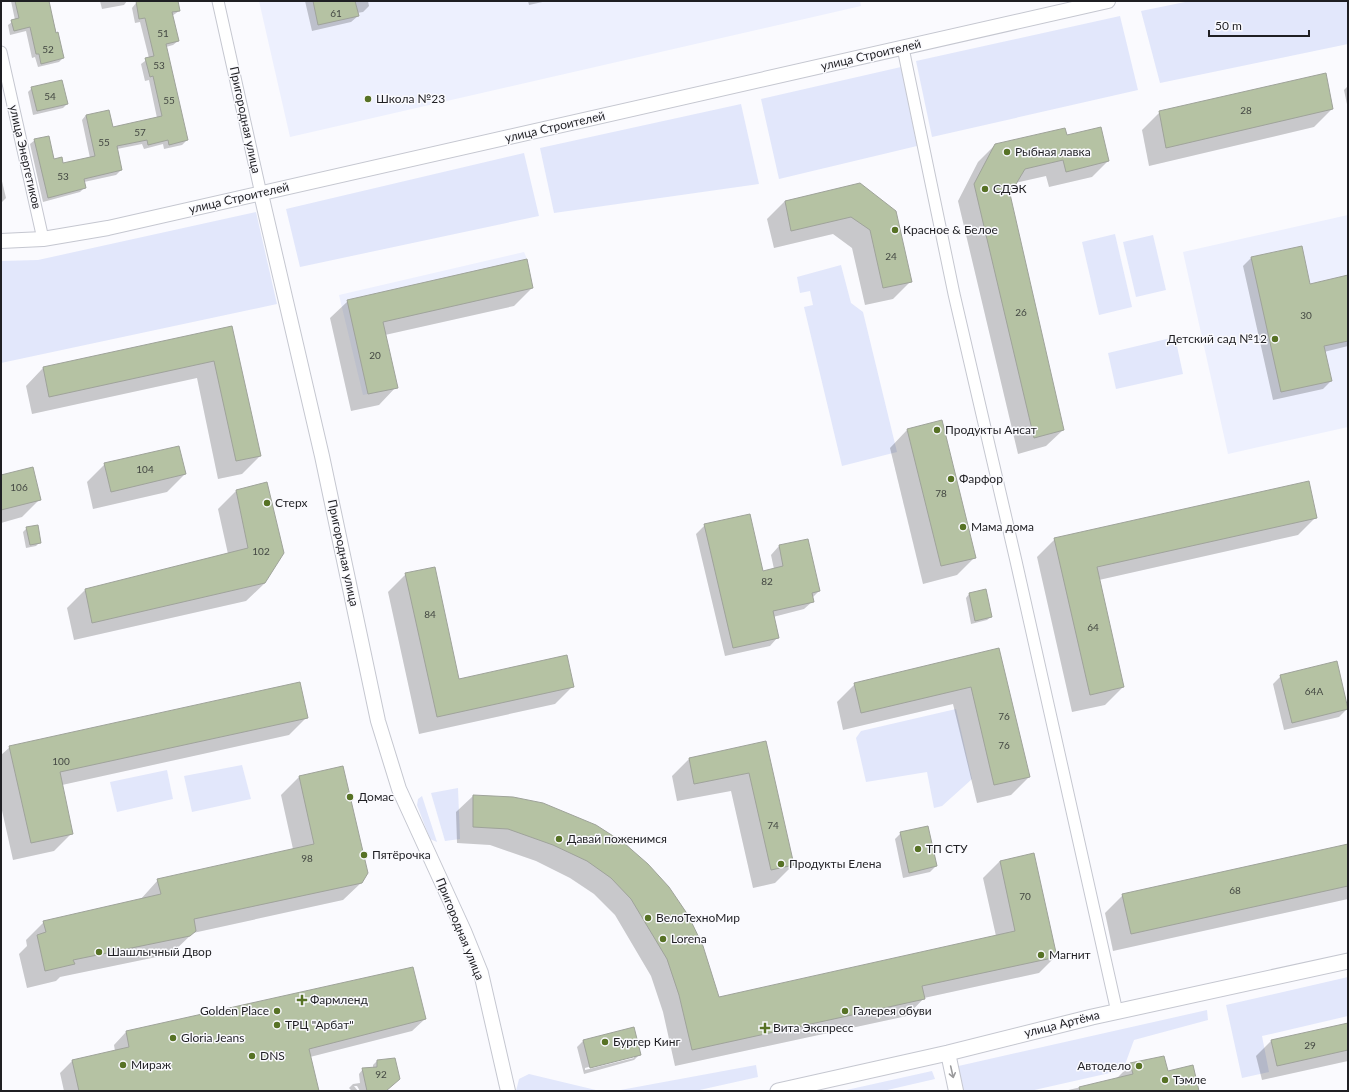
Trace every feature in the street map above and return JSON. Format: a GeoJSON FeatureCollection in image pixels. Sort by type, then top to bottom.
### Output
{"type":"FeatureCollection","features":[{"type":"Feature","properties":{"kind":"main road","name":"улица Артёма"},"geometry":{"type":"LineString","coordinates":[[778,1091],[948,1053],[1117,1012],[1348,961]]}},
{"type":"Feature","properties":{"kind":"street","name":"Пригородная улица"},"geometry":{"type":"LineString","coordinates":[[218,1],[322,456],[380,728],[399,789],[464,931],[481,973],[508,1091]]}},
{"type":"Feature","properties":{"kind":"street","name":"улица Строителей"},"geometry":{"type":"LineString","coordinates":[[1,241],[43,239],[108,228],[1108,1]]}},
{"type":"Feature","properties":{"kind":"street"},"geometry":{"type":"LineString","coordinates":[[903,48],[954,294],[1016,561],[1117,1012]]}},
{"type":"Feature","properties":{"kind":"street","name":"улица Энергетиков"},"geometry":{"type":"LineString","coordinates":[[1,52],[43,239]]}},
{"type":"Feature","properties":{"kind":"street"},"geometry":{"type":"LineString","coordinates":[[948,1053],[956,1091]]}},
{"type":"Feature","properties":{"kind":"shaded area","name":"Школа №23"},"geometry":{"type":"Polygon","coordinates":[[[259,1],[860,1],[861,6],[290,137],[259,1]]]}},
{"type":"Feature","properties":{"kind":"shaded area"},"geometry":{"type":"Polygon","coordinates":[[[1190,1],[1348,1],[1348,44],[1160,83],[1141,11],[1190,1]]]}},
{"type":"Feature","properties":{"kind":"shaded area"},"geometry":{"type":"Polygon","coordinates":[[[1120,16],[1138,90],[932,137],[916,61],[1120,16]]]}},
{"type":"Feature","properties":{"kind":"shaded area"},"geometry":{"type":"Polygon","coordinates":[[[901,67],[917,146],[779,179],[761,99],[901,67]]]}},
{"type":"Feature","properties":{"kind":"shaded area"},"geometry":{"type":"Polygon","coordinates":[[[741,104],[759,184],[554,213],[540,148],[741,104]]]}},
{"type":"Feature","properties":{"kind":"shaded area"},"geometry":{"type":"Polygon","coordinates":[[[524,153],[539,216],[300,267],[286,209],[524,153]]]}},
{"type":"Feature","properties":{"kind":"shaded area"},"geometry":{"type":"Polygon","coordinates":[[[256,212],[277,304],[1,363],[1,261],[38,260],[256,212]]]}},
{"type":"Feature","properties":{"kind":"shaded area","name":"Детский сад №12"},"geometry":{"type":"Polygon","coordinates":[[[1348,215],[1348,427],[1228,454],[1183,252],[1348,215]]]}},
{"type":"Feature","properties":{"kind":"shaded area"},"geometry":{"type":"Polygon","coordinates":[[[1115,234],[1132,307],[1099,315],[1082,242],[1115,234]]]}},
{"type":"Feature","properties":{"kind":"shaded area"},"geometry":{"type":"Polygon","coordinates":[[[1153,235],[1166,290],[1136,297],[1123,242],[1153,235]]]}},
{"type":"Feature","properties":{"kind":"shaded area"},"geometry":{"type":"Polygon","coordinates":[[[524,252],[527,259],[348,300],[368,394],[363,395],[339,295],[524,252]]]}},
{"type":"Feature","properties":{"kind":"shaded area"},"geometry":{"type":"Polygon","coordinates":[[[841,265],[851,303],[863,312],[897,452],[842,466],[804,307],[813,305],[810,291],[800,293],[797,277],[841,265]]]}},
{"type":"Feature","properties":{"kind":"shaded area"},"geometry":{"type":"Polygon","coordinates":[[[1175,337],[1183,374],[1116,389],[1108,353],[1175,337]]]}},
{"type":"Feature","properties":{"kind":"shaded area"},"geometry":{"type":"Polygon","coordinates":[[[956,709],[972,779],[942,806],[934,808],[927,772],[866,782],[856,738],[861,731],[956,709]]]}},
{"type":"Feature","properties":{"kind":"shaded area"},"geometry":{"type":"Polygon","coordinates":[[[242,765],[251,799],[192,812],[184,776],[242,765]]]}},
{"type":"Feature","properties":{"kind":"shaded area"},"geometry":{"type":"Polygon","coordinates":[[[167,770],[173,799],[117,812],[110,782],[167,770]]]}},
{"type":"Feature","properties":{"kind":"shaded area"},"geometry":{"type":"Polygon","coordinates":[[[458,788],[460,839],[445,841],[431,793],[458,788]]]}},
{"type":"Feature","properties":{"kind":"shaded area"},"geometry":{"type":"Polygon","coordinates":[[[422,796],[437,842],[430,839],[417,805],[418,799],[422,796]]]}},
{"type":"Feature","properties":{"kind":"shaded area"},"geometry":{"type":"Polygon","coordinates":[[[1348,977],[1348,1016],[1262,1036],[1269,1072],[1242,1078],[1226,1005],[1348,977]]]}},
{"type":"Feature","properties":{"kind":"shaded area"},"geometry":{"type":"Polygon","coordinates":[[[1207,1010],[1208,1020],[1134,1040],[1123,1070],[1030,1091],[960,1091],[954,1067],[1207,1010]]]}},
{"type":"Feature","properties":{"kind":"shaded area"},"geometry":{"type":"Polygon","coordinates":[[[756,1065],[758,1077],[695,1091],[615,1091],[756,1065]]]}},
{"type":"Feature","properties":{"kind":"shaded area"},"geometry":{"type":"Polygon","coordinates":[[[932,1071],[935,1079],[883,1091],[842,1091],[932,1071]]]}},
{"type":"Feature","properties":{"kind":"shaded area"},"geometry":{"type":"Polygon","coordinates":[[[529,1074],[600,1091],[516,1091],[519,1079],[529,1074]]]}},
{"type":"Feature","properties":{"kind":"building"},"geometry":{"type":"Polygon","coordinates":[[[15,1],[49,1],[56,33],[58,32],[64,58],[41,64],[39,54],[36,54],[30,27],[14,31],[11,20],[19,18],[15,1]]]}},
{"type":"Feature","properties":{"kind":"building"},"geometry":{"type":"Polygon","coordinates":[[[136,1],[178,1],[180,11],[172,12],[179,41],[166,44],[188,140],[169,145],[168,140],[148,145],[147,140],[117,146],[122,170],[84,179],[86,188],[48,198],[34,139],[49,136],[54,159],[62,157],[63,163],[95,156],[86,115],[109,110],[113,127],[162,116],[153,76],[150,77],[145,58],[154,56],[145,18],[139,19],[136,1]]]}},
{"type":"Feature","properties":{"kind":"building"},"geometry":{"type":"Polygon","coordinates":[[[313,1],[355,1],[359,16],[318,25],[313,1]]]}},
{"type":"Feature","properties":{"kind":"building"},"geometry":{"type":"Polygon","coordinates":[[[1326,73],[1333,109],[1166,148],[1159,111],[1326,73]]]}},
{"type":"Feature","properties":{"kind":"building"},"geometry":{"type":"Polygon","coordinates":[[[62,80],[68,104],[37,111],[31,87],[62,80]]]}},
{"type":"Feature","properties":{"kind":"building"},"geometry":{"type":"Polygon","coordinates":[[[1101,127],[1109,161],[1066,172],[1063,160],[1025,169],[1010,194],[1064,430],[1034,438],[974,184],[995,144],[1065,128],[1067,135],[1101,127]]]}},
{"type":"Feature","properties":{"kind":"building"},"geometry":{"type":"Polygon","coordinates":[[[860,183],[896,211],[912,282],[883,288],[870,230],[851,217],[791,231],[785,201],[860,183]]]}},
{"type":"Feature","properties":{"kind":"building"},"geometry":{"type":"Polygon","coordinates":[[[1302,246],[1310,284],[1348,275],[1348,341],[1324,346],[1332,381],[1281,392],[1251,257],[1302,246]]]}},
{"type":"Feature","properties":{"kind":"building"},"geometry":{"type":"Polygon","coordinates":[[[527,259],[533,288],[383,322],[398,388],[368,394],[347,300],[527,259]]]}},
{"type":"Feature","properties":{"kind":"building"},"geometry":{"type":"Polygon","coordinates":[[[232,326],[261,456],[236,461],[214,361],[49,397],[43,367],[232,326]]]}},
{"type":"Feature","properties":{"kind":"building"},"geometry":{"type":"Polygon","coordinates":[[[942,420],[976,558],[941,566],[907,429],[942,420]]]}},
{"type":"Feature","properties":{"kind":"building"},"geometry":{"type":"Polygon","coordinates":[[[179,446],[186,474],[111,492],[104,463],[179,446]]]}},
{"type":"Feature","properties":{"kind":"building"},"geometry":{"type":"Polygon","coordinates":[[[33,467],[41,500],[1,510],[1,475],[33,467]]]}},
{"type":"Feature","properties":{"kind":"building"},"geometry":{"type":"Polygon","coordinates":[[[1309,481],[1317,518],[1097,567],[1124,687],[1090,695],[1054,538],[1309,481]]]}},
{"type":"Feature","properties":{"kind":"building"},"geometry":{"type":"Polygon","coordinates":[[[267,482],[284,553],[265,583],[92,623],[85,589],[248,548],[236,490],[267,482]]]}},
{"type":"Feature","properties":{"kind":"building"},"geometry":{"type":"Polygon","coordinates":[[[750,514],[763,571],[783,566],[779,545],[808,539],[820,591],[812,593],[814,602],[773,611],[779,638],[733,648],[704,524],[750,514]]]}},
{"type":"Feature","properties":{"kind":"building"},"geometry":{"type":"Polygon","coordinates":[[[38,525],[41,543],[30,545],[26,527],[38,525]]]}},
{"type":"Feature","properties":{"kind":"building"},"geometry":{"type":"Polygon","coordinates":[[[435,567],[459,679],[567,655],[574,687],[437,717],[405,573],[435,567]]]}},
{"type":"Feature","properties":{"kind":"building"},"geometry":{"type":"Polygon","coordinates":[[[986,589],[992,617],[975,621],[969,593],[986,589]]]}},
{"type":"Feature","properties":{"kind":"building"},"geometry":{"type":"Polygon","coordinates":[[[999,648],[1030,777],[994,785],[971,687],[861,713],[854,683],[999,648]]]}},
{"type":"Feature","properties":{"kind":"building"},"geometry":{"type":"Polygon","coordinates":[[[1337,661],[1348,709],[1292,723],[1280,675],[1337,661]]]}},
{"type":"Feature","properties":{"kind":"building"},"geometry":{"type":"Polygon","coordinates":[[[300,682],[308,718],[60,772],[73,834],[31,843],[9,746],[300,682]]]}},
{"type":"Feature","properties":{"kind":"building"},"geometry":{"type":"Polygon","coordinates":[[[766,741],[794,865],[771,870],[749,773],[694,784],[689,758],[766,741]]]}},
{"type":"Feature","properties":{"kind":"building"},"geometry":{"type":"Polygon","coordinates":[[[343,766],[368,873],[362,883],[194,919],[196,931],[190,936],[73,960],[75,964],[45,971],[37,935],[46,932],[43,921],[161,894],[157,879],[314,844],[299,776],[343,766]]]}},
{"type":"Feature","properties":{"kind":"building"},"geometry":{"type":"Polygon","coordinates":[[[473,795],[513,797],[543,803],[596,825],[624,843],[648,864],[669,887],[688,915],[703,946],[719,997],[1015,931],[1000,861],[1034,853],[1057,957],[922,986],[925,999],[692,1050],[679,995],[667,959],[631,899],[611,878],[587,861],[553,845],[508,829],[473,827],[473,795]]]}},
{"type":"Feature","properties":{"kind":"building","name":"ТП СТУ"},"geometry":{"type":"Polygon","coordinates":[[[928,826],[937,866],[909,873],[900,832],[928,826]]]}},
{"type":"Feature","properties":{"kind":"building"},"geometry":{"type":"Polygon","coordinates":[[[1348,844],[1348,886],[1131,934],[1122,894],[1348,844]]]}},
{"type":"Feature","properties":{"kind":"building","name":"ТРЦ \"Арбат\""},"geometry":{"type":"Polygon","coordinates":[[[413,967],[426,1019],[309,1049],[319,1091],[79,1091],[72,1060],[129,1047],[126,1031],[413,967]]]}},
{"type":"Feature","properties":{"kind":"building"},"geometry":{"type":"Polygon","coordinates":[[[1348,1023],[1348,1050],[1277,1066],[1271,1040],[1348,1023]]]}},
{"type":"Feature","properties":{"kind":"building"},"geometry":{"type":"Polygon","coordinates":[[[634,1027],[641,1055],[590,1068],[583,1040],[634,1027]]]}},
{"type":"Feature","properties":{"kind":"building","name":"Тэмле"},"geometry":{"type":"Polygon","coordinates":[[[1164,1056],[1168,1071],[1193,1065],[1199,1091],[1080,1091],[1079,1087],[1133,1074],[1130,1063],[1164,1056]]]}},
{"type":"Feature","properties":{"kind":"building"},"geometry":{"type":"Polygon","coordinates":[[[395,1058],[400,1079],[386,1091],[367,1091],[362,1068],[377,1067],[377,1060],[395,1058]]]}},
{"type":"Feature","properties":{"kind":"place","name":"Школа №23"},"geometry":{"type":"Point","coordinates":[368,99]}},
{"type":"Feature","properties":{"kind":"place","name":"Рыбная лавка"},"geometry":{"type":"Point","coordinates":[1007,152]}},
{"type":"Feature","properties":{"kind":"place","name":"СДЭК"},"geometry":{"type":"Point","coordinates":[985,189]}},
{"type":"Feature","properties":{"kind":"place","name":"Красное & Белое"},"geometry":{"type":"Point","coordinates":[895,230]}},
{"type":"Feature","properties":{"kind":"place","name":"Детский сад №12"},"geometry":{"type":"Point","coordinates":[1275,339]}},
{"type":"Feature","properties":{"kind":"place","name":"Продукты Ансат"},"geometry":{"type":"Point","coordinates":[937,430]}},
{"type":"Feature","properties":{"kind":"place","name":"Фарфор"},"geometry":{"type":"Point","coordinates":[951,479]}},
{"type":"Feature","properties":{"kind":"place","name":"Стерх"},"geometry":{"type":"Point","coordinates":[267,503]}},
{"type":"Feature","properties":{"kind":"place","name":"Мама дома"},"geometry":{"type":"Point","coordinates":[963,527]}},
{"type":"Feature","properties":{"kind":"place","name":"Домас"},"geometry":{"type":"Point","coordinates":[350,797]}},
{"type":"Feature","properties":{"kind":"place","name":"Давай поженимся"},"geometry":{"type":"Point","coordinates":[559,839]}},
{"type":"Feature","properties":{"kind":"place","name":"ТП СТУ"},"geometry":{"type":"Point","coordinates":[918,849]}},
{"type":"Feature","properties":{"kind":"place","name":"Пятёрочка"},"geometry":{"type":"Point","coordinates":[364,855]}},
{"type":"Feature","properties":{"kind":"place","name":"Продукты Елена"},"geometry":{"type":"Point","coordinates":[781,864]}},
{"type":"Feature","properties":{"kind":"place","name":"ВелоТехноМир"},"geometry":{"type":"Point","coordinates":[648,918]}},
{"type":"Feature","properties":{"kind":"place","name":"Lorena"},"geometry":{"type":"Point","coordinates":[663,939]}},
{"type":"Feature","properties":{"kind":"place","name":"Шашлычный Двор"},"geometry":{"type":"Point","coordinates":[99,952]}},
{"type":"Feature","properties":{"kind":"place","name":"Магнит"},"geometry":{"type":"Point","coordinates":[1041,955]}},
{"type":"Feature","properties":{"kind":"place","name":"Фармленд"},"geometry":{"type":"Point","coordinates":[302,1000]}},
{"type":"Feature","properties":{"kind":"place","name":"Golden Place"},"geometry":{"type":"Point","coordinates":[277,1011]}},
{"type":"Feature","properties":{"kind":"place","name":"Галерея обуви"},"geometry":{"type":"Point","coordinates":[845,1011]}},
{"type":"Feature","properties":{"kind":"place","name":"ТРЦ \"Арбат\""},"geometry":{"type":"Point","coordinates":[277,1025]}},
{"type":"Feature","properties":{"kind":"place","name":"Вита Экспресс"},"geometry":{"type":"Point","coordinates":[765,1028]}},
{"type":"Feature","properties":{"kind":"place","name":"Gloria Jeans"},"geometry":{"type":"Point","coordinates":[173,1038]}},
{"type":"Feature","properties":{"kind":"place","name":"Бургер Кинг"},"geometry":{"type":"Point","coordinates":[605,1042]}},
{"type":"Feature","properties":{"kind":"place","name":"DNS"},"geometry":{"type":"Point","coordinates":[252,1056]}},
{"type":"Feature","properties":{"kind":"place","name":"Мираж"},"geometry":{"type":"Point","coordinates":[123,1065]}},
{"type":"Feature","properties":{"kind":"place","name":"Автодело"},"geometry":{"type":"Point","coordinates":[1139,1066]}},
{"type":"Feature","properties":{"kind":"place","name":"Тэмле"},"geometry":{"type":"Point","coordinates":[1165,1080]}}]}
